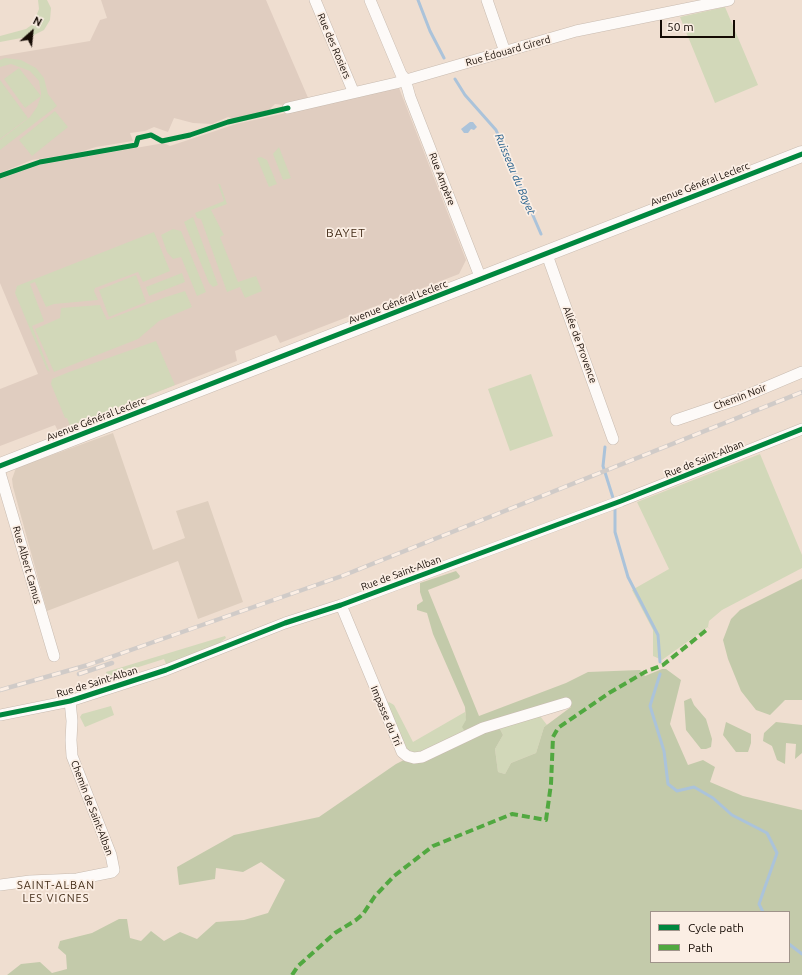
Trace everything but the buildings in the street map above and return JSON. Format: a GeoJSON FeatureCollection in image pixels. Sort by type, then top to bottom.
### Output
{"type":"FeatureCollection","features":[{"type":"Feature","properties":{"kind":"main road","name":"Avenue Général Leclerc"},"geometry":{"type":"LineString","coordinates":[[0,466],[481,279],[546,252],[802,154]]}},
{"type":"Feature","properties":{"kind":"street","name":"Rue des Rosiers"},"geometry":{"type":"LineString","coordinates":[[315,0],[353,91]]}},
{"type":"Feature","properties":{"kind":"street","name":"Rue Ampère"},"geometry":{"type":"LineString","coordinates":[[370,0],[401,74],[405,79],[410,97],[481,279]]}},
{"type":"Feature","properties":{"kind":"street"},"geometry":{"type":"LineString","coordinates":[[487,0],[505,52]]}},
{"type":"Feature","properties":{"kind":"street","name":"Rue Édouard Girerd"},"geometry":{"type":"LineString","coordinates":[[288,108],[405,79],[576,31],[729,0]]}},
{"type":"Feature","properties":{"kind":"street","name":"Allée de Provence"},"geometry":{"type":"LineString","coordinates":[[546,252],[613,439]]}},
{"type":"Feature","properties":{"kind":"street","name":"Chemin Noir"},"geometry":{"type":"LineString","coordinates":[[676,420],[738,399],[802,372]]}},
{"type":"Feature","properties":{"kind":"street","name":"Rue de Saint-Alban"},"geometry":{"type":"LineString","coordinates":[[0,715],[70,701],[166,670],[272,628],[341,605],[621,502],[802,429]]}},
{"type":"Feature","properties":{"kind":"street","name":"Rue Albert Camus"},"geometry":{"type":"LineString","coordinates":[[0,473],[54,656]]}},
{"type":"Feature","properties":{"kind":"street","name":"Impasse du Tri"},"geometry":{"type":"LineString","coordinates":[[341,605],[402,752],[407,756],[414,758],[422,757],[483,728],[566,703]]}},
{"type":"Feature","properties":{"kind":"street","name":"Chemin de Saint-Alban"},"geometry":{"type":"LineString","coordinates":[[0,885],[77,879],[112,872],[114,870],[111,855],[72,756],[70,740],[72,721],[70,701]]}},
{"type":"Feature","properties":{"kind":"shaded area"},"geometry":{"type":"Polygon","coordinates":[[[101,0],[266,0],[309,100],[284,105],[275,104],[269,110],[234,119],[228,117],[212,124],[193,123],[174,118],[168,132],[154,127],[145,131],[130,133],[133,141],[96,147],[77,153],[32,160],[0,173],[0,56],[90,41],[100,20],[107,18],[101,0]]]}},
{"type":"Feature","properties":{"kind":"shaded area"},"geometry":{"type":"Polygon","coordinates":[[[399,88],[466,260],[459,274],[280,343],[276,335],[235,351],[237,361],[58,431],[55,425],[0,446],[0,389],[38,374],[0,283],[0,179],[39,165],[164,143],[170,146],[236,124],[399,88]]]}},
{"type":"Feature","properties":{"kind":"shaded area"},"geometry":{"type":"Polygon","coordinates":[[[113,433],[153,550],[185,538],[176,511],[208,501],[243,602],[198,619],[178,561],[47,611],[13,487],[12,479],[16,468],[113,433]]]}},
{"type":"Feature","properties":{"kind":"green space"},"geometry":{"type":"Polygon","coordinates":[[[38,0],[47,0],[51,8],[50,20],[44,30],[32,36],[0,42],[0,36],[26,29],[33,24],[39,9],[38,0]]]}},
{"type":"Feature","properties":{"kind":"green space"},"geometry":{"type":"Polygon","coordinates":[[[725,7],[758,85],[715,103],[680,17],[725,7]]]}},
{"type":"Feature","properties":{"kind":"green space"},"geometry":{"type":"Polygon","coordinates":[[[5,58],[21,60],[36,68],[44,78],[48,94],[57,106],[0,150],[0,140],[30,117],[37,107],[41,96],[39,81],[30,71],[11,64],[0,67],[0,60],[5,58]]]}},
{"type":"Feature","properties":{"kind":"green space"},"geometry":{"type":"Polygon","coordinates":[[[19,68],[41,96],[25,108],[4,79],[19,68]]]}},
{"type":"Feature","properties":{"kind":"green space"},"geometry":{"type":"Polygon","coordinates":[[[0,80],[28,118],[0,139],[0,80]]]}},
{"type":"Feature","properties":{"kind":"green space"},"geometry":{"type":"Polygon","coordinates":[[[55,111],[68,127],[32,156],[19,140],[55,111]]]}},
{"type":"Feature","properties":{"kind":"green space"},"geometry":{"type":"Polygon","coordinates":[[[279,147],[291,178],[283,180],[273,154],[279,147]]]}},
{"type":"Feature","properties":{"kind":"green space"},"geometry":{"type":"Polygon","coordinates":[[[261,157],[267,160],[277,184],[269,187],[257,158],[261,157]]]}},
{"type":"Feature","properties":{"kind":"green space"},"geometry":{"type":"Polygon","coordinates":[[[218,184],[220,184],[227,204],[211,210],[224,235],[220,237],[238,282],[256,276],[262,291],[245,298],[240,287],[227,292],[201,219],[197,218],[195,213],[224,201],[218,184]]]}},
{"type":"Feature","properties":{"kind":"green space"},"geometry":{"type":"Polygon","coordinates":[[[193,217],[218,285],[213,287],[209,283],[184,222],[193,217]]]}},
{"type":"Feature","properties":{"kind":"green space"},"geometry":{"type":"Polygon","coordinates":[[[173,229],[181,231],[206,292],[197,296],[181,257],[173,259],[167,252],[161,235],[173,229]]]}},
{"type":"Feature","properties":{"kind":"green space"},"geometry":{"type":"Polygon","coordinates":[[[154,232],[170,271],[143,282],[138,272],[95,288],[94,291],[98,300],[54,304],[46,307],[35,282],[30,284],[44,321],[32,326],[50,372],[47,370],[15,293],[17,286],[154,232]]]}},
{"type":"Feature","properties":{"kind":"green space"},"geometry":{"type":"Polygon","coordinates":[[[182,273],[185,282],[149,296],[146,287],[182,273]]]}},
{"type":"Feature","properties":{"kind":"green space"},"geometry":{"type":"Polygon","coordinates":[[[136,275],[146,302],[109,317],[99,290],[136,275]]]}},
{"type":"Feature","properties":{"kind":"green space"},"geometry":{"type":"Polygon","coordinates":[[[185,291],[192,307],[159,321],[138,339],[54,372],[35,329],[60,318],[61,308],[100,305],[107,320],[185,291]]]}},
{"type":"Feature","properties":{"kind":"green space"},"geometry":{"type":"Polygon","coordinates":[[[156,341],[175,385],[70,426],[67,418],[65,418],[51,384],[52,379],[156,341]]]}},
{"type":"Feature","properties":{"kind":"green space"},"geometry":{"type":"Polygon","coordinates":[[[531,374],[553,436],[510,451],[488,389],[531,374]]]}},
{"type":"Feature","properties":{"kind":"green space"},"geometry":{"type":"Polygon","coordinates":[[[760,454],[802,555],[802,568],[722,610],[709,621],[708,627],[662,660],[653,656],[653,630],[632,590],[669,569],[637,502],[760,454]]]}},
{"type":"Feature","properties":{"kind":"green space"},"geometry":{"type":"Polygon","coordinates":[[[456,571],[460,576],[459,578],[428,590],[479,716],[566,683],[588,672],[640,670],[645,676],[662,669],[666,669],[681,680],[670,724],[688,765],[703,760],[715,767],[710,782],[743,796],[802,810],[802,975],[7,975],[21,964],[40,962],[52,973],[67,969],[66,955],[58,948],[60,941],[92,933],[119,919],[127,919],[130,938],[141,941],[151,931],[164,941],[180,932],[197,939],[216,922],[244,920],[268,913],[285,880],[261,862],[243,872],[216,868],[215,879],[179,885],[177,867],[234,835],[319,817],[396,764],[406,759],[450,748],[499,727],[503,735],[495,749],[498,772],[505,774],[511,763],[536,753],[544,727],[571,707],[569,700],[469,732],[464,730],[462,727],[466,720],[465,707],[433,634],[427,613],[417,610],[417,605],[423,601],[420,592],[420,583],[456,571]]]}},
{"type":"Feature","properties":{"kind":"green space"},"geometry":{"type":"Polygon","coordinates":[[[802,579],[802,700],[785,700],[770,715],[756,710],[741,691],[728,659],[723,640],[731,619],[740,610],[802,579]]]}},
{"type":"Feature","properties":{"kind":"green space"},"geometry":{"type":"Polygon","coordinates":[[[225,636],[226,638],[218,644],[166,664],[164,659],[107,677],[106,672],[225,636]]]}},
{"type":"Feature","properties":{"kind":"green space"},"geometry":{"type":"Polygon","coordinates":[[[691,698],[694,705],[706,719],[712,739],[711,747],[706,749],[701,749],[686,730],[684,701],[691,698]]]}},
{"type":"Feature","properties":{"kind":"green space"},"geometry":{"type":"Polygon","coordinates":[[[389,702],[394,705],[413,742],[465,712],[469,732],[422,755],[407,752],[387,704],[389,702]]]}},
{"type":"Feature","properties":{"kind":"green space"},"geometry":{"type":"Polygon","coordinates":[[[111,706],[114,715],[85,727],[80,717],[82,714],[111,706]]]}},
{"type":"Feature","properties":{"kind":"green space"},"geometry":{"type":"Polygon","coordinates":[[[540,716],[547,725],[544,727],[536,753],[511,763],[505,774],[498,772],[495,749],[503,735],[499,727],[540,716]]]}},
{"type":"Feature","properties":{"kind":"green space"},"geometry":{"type":"Polygon","coordinates":[[[726,722],[751,734],[751,743],[748,752],[736,752],[723,735],[726,722]]]}},
{"type":"Feature","properties":{"kind":"green space"},"geometry":{"type":"Polygon","coordinates":[[[776,722],[802,725],[802,753],[795,759],[796,744],[786,743],[785,764],[777,760],[772,746],[763,741],[764,733],[776,722]]]}},
{"type":"Feature","properties":{"kind":"water"},"geometry":{"type":"Polygon","coordinates":[[[470,122],[473,122],[477,127],[474,130],[471,129],[468,133],[464,133],[461,129],[470,122]]]}},
{"type":"Feature","properties":{"kind":"waterway","name":"Ruisseau du Bayet"},"geometry":{"type":"LineString","coordinates":[[418,0],[430,31],[444,58]]}},
{"type":"Feature","properties":{"kind":"waterway","name":"Ruisseau du Bayet"},"geometry":{"type":"LineString","coordinates":[[455,79],[465,95],[496,130],[541,234]]}},
{"type":"Feature","properties":{"kind":"waterway","name":"Ruisseau du Bayet"},"geometry":{"type":"LineString","coordinates":[[605,447],[603,466],[614,501]]}},
{"type":"Feature","properties":{"kind":"waterway","name":"Ruisseau du Bayet"},"geometry":{"type":"LineString","coordinates":[[615,507],[615,532],[628,577],[658,635],[660,662]]}},
{"type":"Feature","properties":{"kind":"waterway","name":"Ruisseau du Bayet"},"geometry":{"type":"LineString","coordinates":[[660,674],[650,706],[664,751],[668,784],[677,791],[694,787],[713,798],[732,815],[767,833],[777,853],[759,904],[762,911]]}},
{"type":"Feature","properties":{"kind":"waterway","name":"Ruisseau du Bayet"},"geometry":{"type":"LineString","coordinates":[[790,945],[802,954]]}},
{"type":"Feature","properties":{"kind":"railway"},"geometry":{"type":"LineString","coordinates":[[0,690],[88,665],[342,576],[802,392]]}},
{"type":"Feature","properties":{"kind":"railway"},"geometry":{"type":"LineString","coordinates":[[79,674],[112,663]]}},
{"type":"Feature","properties":{"kind":"marked path"},"geometry":{"type":"LineString","coordinates":[[292,975],[298,966],[335,933],[363,914],[375,896],[394,876],[433,846],[512,814],[546,820],[551,784],[553,737],[558,728],[609,693],[645,672],[663,665],[709,628]]}},
{"type":"Feature","properties":{"kind":"cycle path"},"geometry":{"type":"LineString","coordinates":[[0,176],[40,162],[136,145],[138,138],[151,135],[162,141],[190,135],[228,122],[288,108]]}},
{"type":"Feature","properties":{"kind":"cycle path"},"geometry":{"type":"LineString","coordinates":[[0,466],[802,154]]}},
{"type":"Feature","properties":{"kind":"cycle path"},"geometry":{"type":"LineString","coordinates":[[0,715],[70,701],[166,670],[285,623],[341,605],[621,501],[802,429]]}},
{"type":"Feature","properties":{"kind":"district","name":"BAYET"},"geometry":{"type":"Point","coordinates":[346,233]}},
{"type":"Feature","properties":{"kind":"district","name":"SAINT-ALBAN LES VIGNES"},"geometry":{"type":"Point","coordinates":[56,891]}}]}
